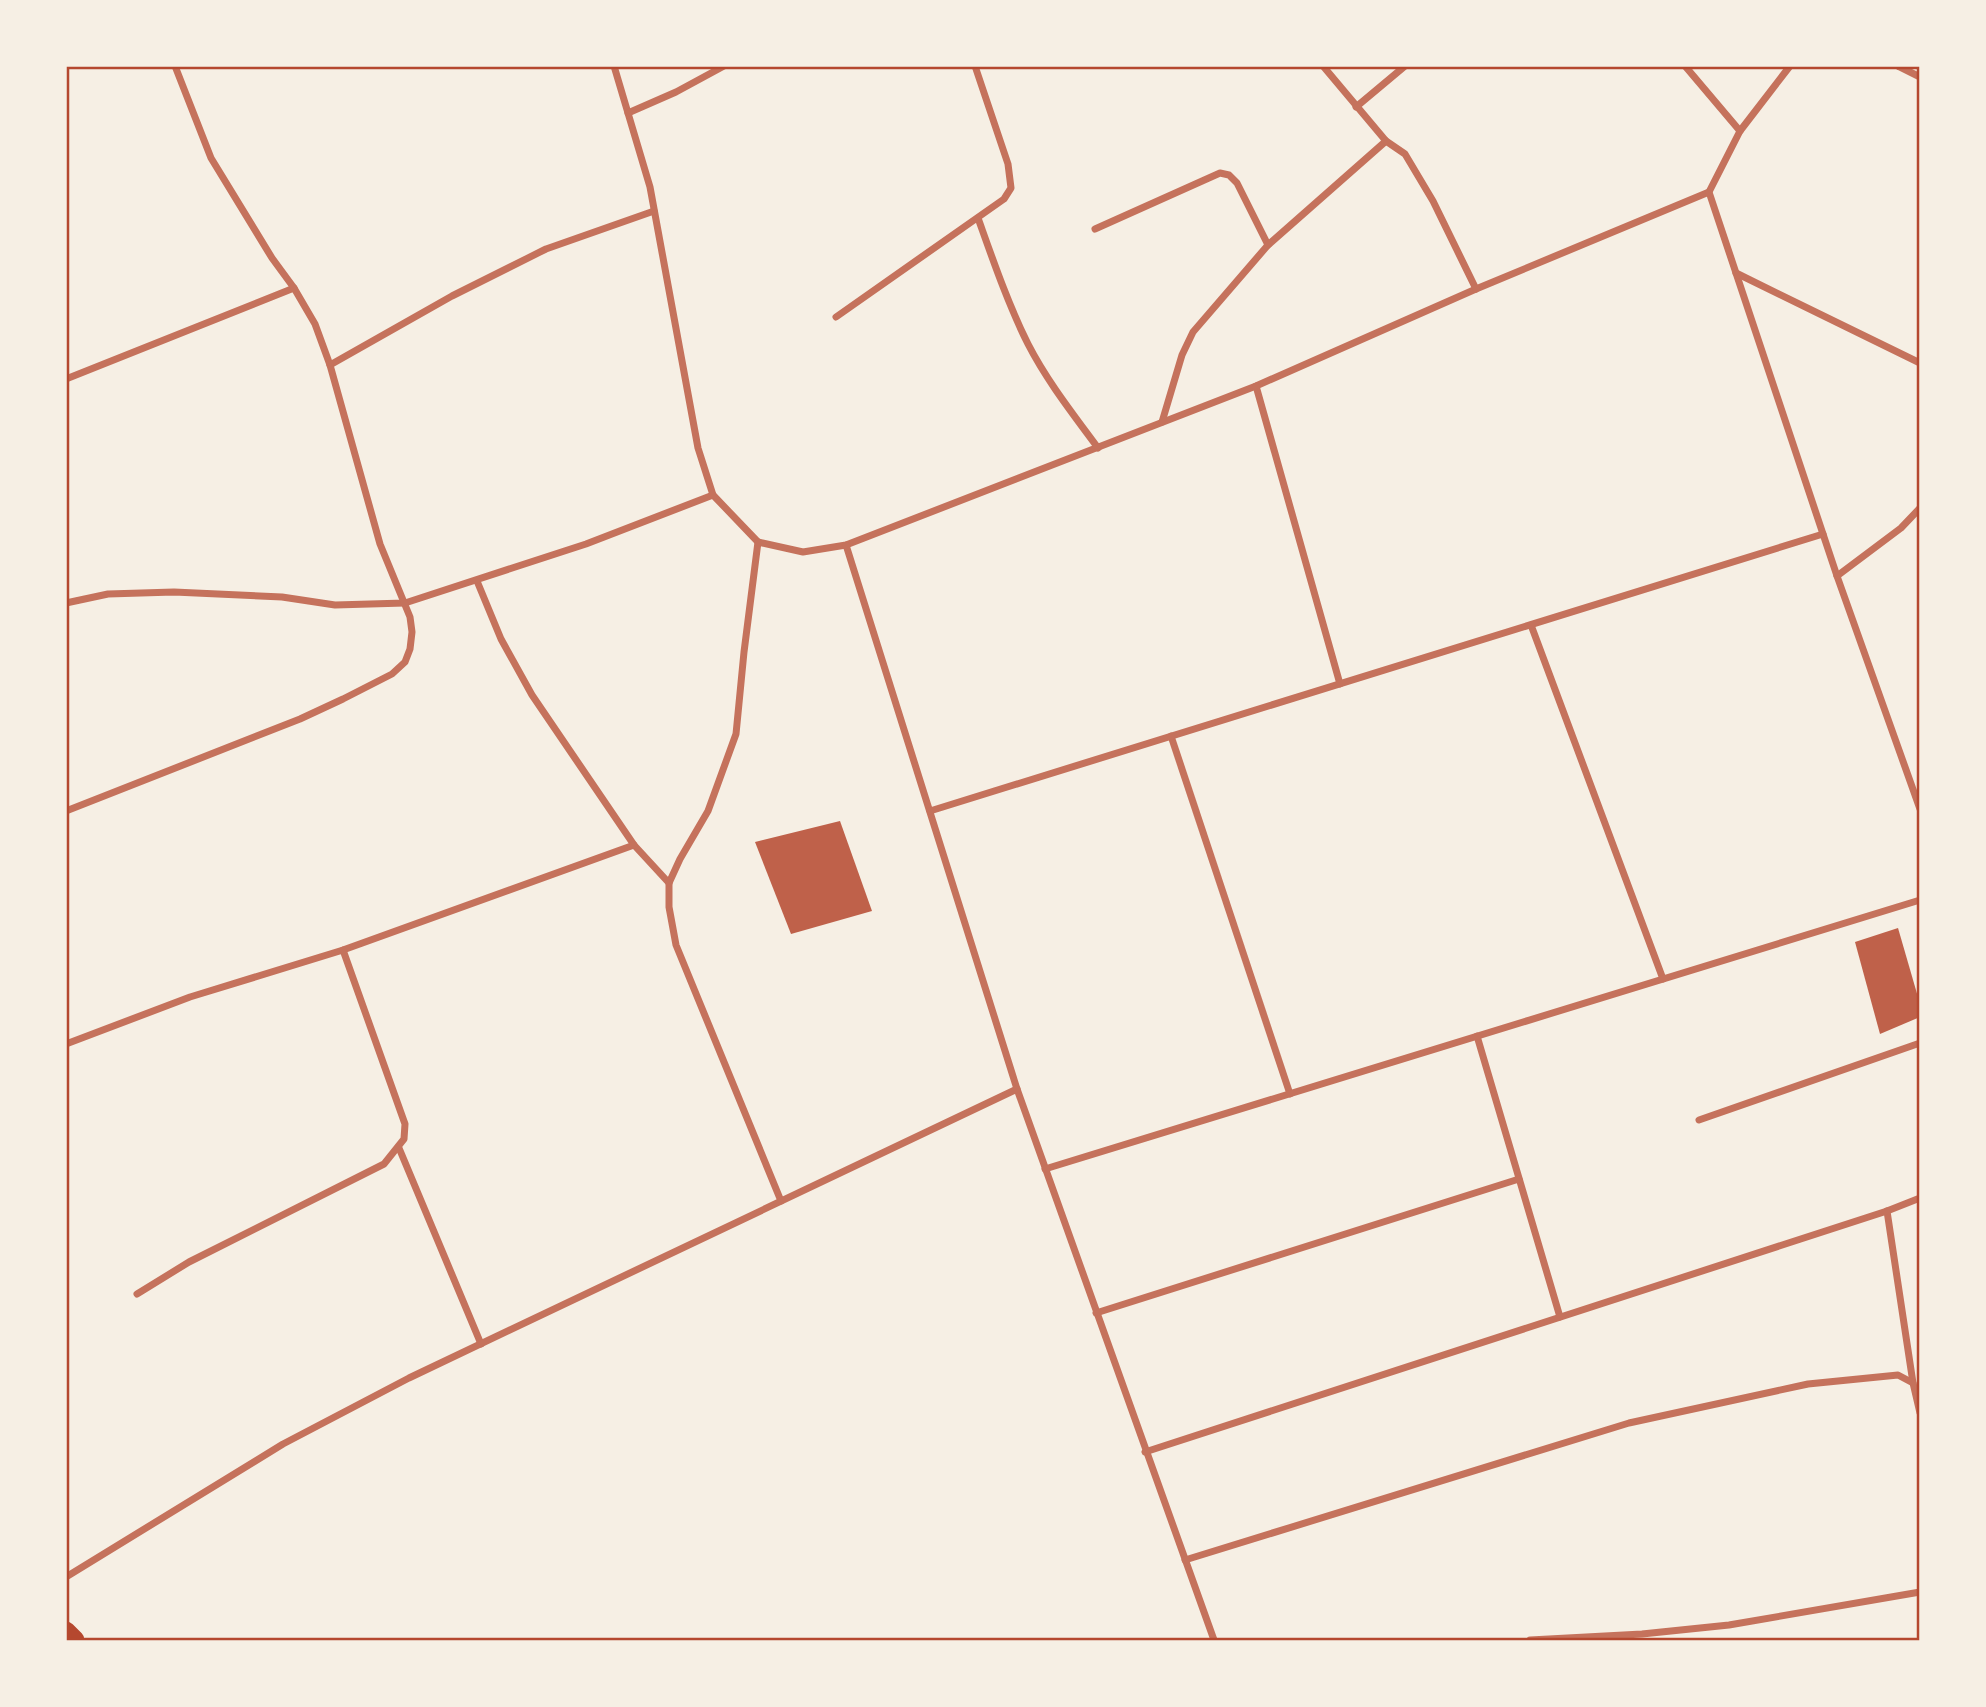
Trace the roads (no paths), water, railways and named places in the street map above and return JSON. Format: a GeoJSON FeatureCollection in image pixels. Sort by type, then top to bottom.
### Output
{"type":"FeatureCollection","features":[{"type":"Feature","properties":{"kind":"highway"},"geometry":{"type":"LineString","coordinates":[[66,1631],[75,1640]]}},
{"type":"Feature","properties":{"kind":"street"},"geometry":{"type":"LineString","coordinates":[[66,811],[300,719],[392,674],[405,662],[410,649],[410,617],[380,544],[330,365],[314,324],[295,288],[272,258],[211,158],[175,66]]}},
{"type":"Feature","properties":{"kind":"street"},"geometry":{"type":"LineString","coordinates":[[614,66],[650,187],[698,448],[713,495],[758,542],[803,552],[846,545],[1256,386],[1475,289],[1709,192],[1740,131],[1790,66]]}},
{"type":"Feature","properties":{"kind":"street"},"geometry":{"type":"LineString","coordinates":[[628,113],[676,92],[724,66]]}},
{"type":"Feature","properties":{"kind":"street"},"geometry":{"type":"LineString","coordinates":[[836,317],[1004,199],[1011,188],[1011,178],[975,66]]}},
{"type":"Feature","properties":{"kind":"street"},"geometry":{"type":"LineString","coordinates":[[1323,66],[1386,141],[1405,154],[1433,201],[1475,289]]}},
{"type":"Feature","properties":{"kind":"street"},"geometry":{"type":"LineString","coordinates":[[1356,107],[1405,66]]}},
{"type":"Feature","properties":{"kind":"street"},"geometry":{"type":"LineString","coordinates":[[1685,66],[1740,131]]}},
{"type":"Feature","properties":{"kind":"street"},"geometry":{"type":"LineString","coordinates":[[1898,66],[1920,77]]}},
{"type":"Feature","properties":{"kind":"street"},"geometry":{"type":"LineString","coordinates":[[1163,422],[1182,355],[1193,332],[1268,245],[1386,141]]}},
{"type":"Feature","properties":{"kind":"street"},"geometry":{"type":"LineString","coordinates":[[1095,229],[1220,173],[1229,175],[1237,183],[1268,245]]}},
{"type":"Feature","properties":{"kind":"street"},"geometry":{"type":"LineString","coordinates":[[1709,192],[1837,576],[1920,809]]}},
{"type":"Feature","properties":{"kind":"street"},"geometry":{"type":"LineString","coordinates":[[330,365],[452,296],[546,249],[654,211]]}},
{"type":"Feature","properties":{"kind":"street"},"geometry":{"type":"LineString","coordinates":[[978,218],[1009,303],[1028,344],[1052,386],[1098,447]]}},
{"type":"Feature","properties":{"kind":"street"},"geometry":{"type":"LineString","coordinates":[[1736,273],[1920,363]]}},
{"type":"Feature","properties":{"kind":"street"},"geometry":{"type":"LineString","coordinates":[[66,379],[295,288]]}},
{"type":"Feature","properties":{"kind":"street"},"geometry":{"type":"LineString","coordinates":[[1256,386],[1340,684]]}},
{"type":"Feature","properties":{"kind":"street"},"geometry":{"type":"LineString","coordinates":[[66,603],[108,594],[174,592],[282,597],[345,605],[405,603],[586,544],[713,495]]}},
{"type":"Feature","properties":{"kind":"street"},"geometry":{"type":"LineString","coordinates":[[1837,576],[1900,528],[1920,508]]}},
{"type":"Feature","properties":{"kind":"street"},"geometry":{"type":"LineString","coordinates":[[930,811],[1823,534]]}},
{"type":"Feature","properties":{"kind":"street"},"geometry":{"type":"LineString","coordinates":[[758,542],[736,734],[708,811],[669,883],[669,907],[676,945],[781,1201]]}},
{"type":"Feature","properties":{"kind":"street"},"geometry":{"type":"LineString","coordinates":[[846,545],[1017,1089],[1214,1640]]}},
{"type":"Feature","properties":{"kind":"street"},"geometry":{"type":"LineString","coordinates":[[477,581],[501,639],[531,695],[634,845],[669,883]]}},
{"type":"Feature","properties":{"kind":"street"},"geometry":{"type":"LineString","coordinates":[[1531,625],[1663,979]]}},
{"type":"Feature","properties":{"kind":"street"},"geometry":{"type":"LineString","coordinates":[[1171,736],[1290,1094]]}},
{"type":"Feature","properties":{"kind":"street"},"geometry":{"type":"LineString","coordinates":[[66,1044],[190,996],[343,950],[634,845]]}},
{"type":"Feature","properties":{"kind":"street"},"geometry":{"type":"LineString","coordinates":[[1045,1169],[1920,900]]}},
{"type":"Feature","properties":{"kind":"street"},"geometry":{"type":"LineString","coordinates":[[137,1294],[189,1262],[384,1164],[399,1148],[404,1139],[405,1124],[343,950]]}},
{"type":"Feature","properties":{"kind":"street"},"geometry":{"type":"LineString","coordinates":[[1477,1036],[1560,1317]]}},
{"type":"Feature","properties":{"kind":"street"},"geometry":{"type":"LineString","coordinates":[[1699,1120],[1920,1043]]}},
{"type":"Feature","properties":{"kind":"street"},"geometry":{"type":"LineString","coordinates":[[66,1577],[283,1444],[409,1378],[1017,1089]]}},
{"type":"Feature","properties":{"kind":"street"},"geometry":{"type":"LineString","coordinates":[[399,1148],[481,1345]]}},
{"type":"Feature","properties":{"kind":"street"},"geometry":{"type":"LineString","coordinates":[[1096,1312],[1519,1180]]}},
{"type":"Feature","properties":{"kind":"street"},"geometry":{"type":"LineString","coordinates":[[1145,1452],[1920,1198]]}},
{"type":"Feature","properties":{"kind":"street"},"geometry":{"type":"LineString","coordinates":[[1887,1211],[1920,1413]]}},
{"type":"Feature","properties":{"kind":"street"},"geometry":{"type":"LineString","coordinates":[[1185,1560],[1629,1423],[1808,1384],[1898,1375],[1913,1383]]}},
{"type":"Feature","properties":{"kind":"street"},"geometry":{"type":"LineString","coordinates":[[1530,1640],[1642,1634],[1729,1625],[1920,1592]]}}]}
